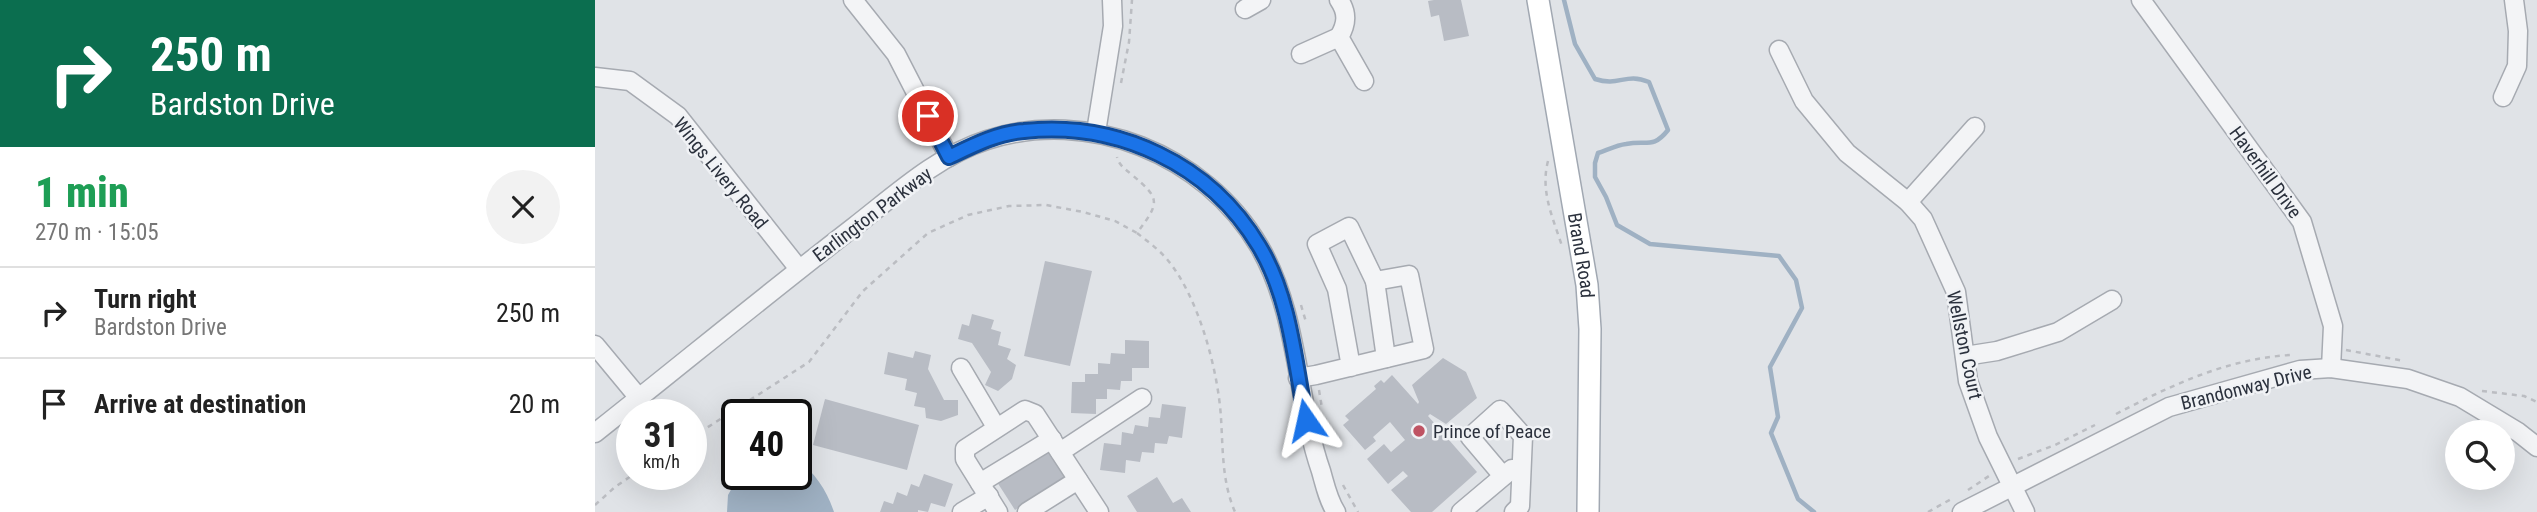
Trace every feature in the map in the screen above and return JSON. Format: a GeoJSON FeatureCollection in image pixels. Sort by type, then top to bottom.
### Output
{"type":"FeatureCollection","features":[{"type":"Feature","properties":{"kind":"main road","name":"Brand Road"},"geometry":{"type":"LineString","coordinates":[[1538,0],[1587,285],[1590,330],[1588,512]]}},
{"type":"Feature","properties":{"kind":"street"},"geometry":{"type":"LineString","coordinates":[[853,0],[896,54],[949,157]]}},
{"type":"Feature","properties":{"kind":"street"},"geometry":{"type":"LineString","coordinates":[[1096,132],[1113,26],[1112,0]]}},
{"type":"Feature","properties":{"kind":"street"},"geometry":{"type":"LineString","coordinates":[[1301,54],[1339,37],[1347,18],[1339,0]]}},
{"type":"Feature","properties":{"kind":"street","name":"Haverhill Drive"},"geometry":{"type":"LineString","coordinates":[[2141,0],[2302,222],[2333,326],[2331,368]]}},
{"type":"Feature","properties":{"kind":"street"},"geometry":{"type":"LineString","coordinates":[[2503,97],[2517,66],[2518,31],[2514,0]]}},
{"type":"Feature","properties":{"kind":"street"},"geometry":{"type":"LineString","coordinates":[[1339,37],[1364,81]]}},
{"type":"Feature","properties":{"kind":"street","name":"Wellston Court"},"geometry":{"type":"LineString","coordinates":[[1779,50],[1804,102],[1847,153],[1908,202],[1923,219],[1956,292],[1968,381],[1987,437],[2025,512]]}},
{"type":"Feature","properties":{"kind":"street","name":"Wings Livery Road"},"geometry":{"type":"LineString","coordinates":[[595,77],[631,81],[678,116],[799,269]]}},
{"type":"Feature","properties":{"kind":"street"},"geometry":{"type":"LineString","coordinates":[[1908,202],[1975,127]]}},
{"type":"Feature","properties":{"kind":"street","name":"Earlington Parkway"},"geometry":{"type":"LineString","coordinates":[[595,433],[799,269],[949,157],[985,141],[1022,131],[1096,132],[1160,152],[1190,172],[1240,219],[1259,246],[1275,278],[1286,313],[1310,440],[1336,512]]}},
{"type":"Feature","properties":{"kind":"street"},"geometry":{"type":"LineString","coordinates":[[1351,367],[1337,289],[1317,244],[1349,228],[1375,281],[1386,358]]}},
{"type":"Feature","properties":{"kind":"street"},"geometry":{"type":"LineString","coordinates":[[1298,378],[1424,349],[1409,275],[1375,281]]}},
{"type":"Feature","properties":{"kind":"street"},"geometry":{"type":"LineString","coordinates":[[1965,356],[1997,351],[2058,332],[2112,300]]}},
{"type":"Feature","properties":{"kind":"street"},"geometry":{"type":"LineString","coordinates":[[595,345],[639,398]]}},
{"type":"Feature","properties":{"kind":"street"},"geometry":{"type":"LineString","coordinates":[[961,368],[996,427]]}},
{"type":"Feature","properties":{"kind":"street","name":"Brandonway Drive"},"geometry":{"type":"LineString","coordinates":[[1962,512],[2169,407],[2300,370],[2331,368],[2408,379],[2460,397],[2518,432],[2537,447]]}},
{"type":"Feature","properties":{"kind":"street"},"geometry":{"type":"LineString","coordinates":[[962,512],[984,490],[1056,445],[1142,398]]}},
{"type":"Feature","properties":{"kind":"street"},"geometry":{"type":"LineString","coordinates":[[1503,476],[1471,437],[1500,410],[1523,436],[1520,506],[1514,512]]}},
{"type":"Feature","properties":{"kind":"street"},"geometry":{"type":"LineString","coordinates":[[998,512],[965,459],[965,449],[1020,412],[1031,411],[1099,512]]}},
{"type":"Feature","properties":{"kind":"street"},"geometry":{"type":"LineString","coordinates":[[1461,512],[1522,461]]}},
{"type":"Feature","properties":{"kind":"street"},"geometry":{"type":"LineString","coordinates":[[1027,512],[1078,480]]}},
{"type":"Feature","properties":{"kind":"path"},"geometry":{"type":"LineString","coordinates":[[1121,140],[1117,154],[1119,164],[1151,190],[1154,197],[1152,213],[1137,233]]}},
{"type":"Feature","properties":{"kind":"path"},"geometry":{"type":"LineString","coordinates":[[1550,152],[1545,186],[1548,205],[1565,257]]}},
{"type":"Feature","properties":{"kind":"path"},"geometry":{"type":"LineString","coordinates":[[707,428],[809,362],[863,291],[928,233],[968,215],[1009,206],[1046,205],[1115,221],[1137,233],[1168,260],[1188,295],[1215,370],[1221,416],[1221,454],[1228,497],[1235,512]]}},
{"type":"Feature","properties":{"kind":"path"},"geometry":{"type":"LineString","coordinates":[[595,505],[616,486]]}},
{"type":"Feature","properties":{"kind":"water"},"geometry":{"type":"Polygon","coordinates":[[[812,473],[820,482],[834,512],[727,512],[731,490],[812,490],[812,473]]]}},
{"type":"Feature","properties":{"kind":"building"},"geometry":{"type":"Polygon","coordinates":[[[1461,0],[1469,36],[1444,41],[1439,15],[1431,17],[1428,1],[1461,0]]]}},
{"type":"Feature","properties":{"kind":"building"},"geometry":{"type":"Polygon","coordinates":[[[1045,261],[1092,271],[1070,366],[1024,356],[1045,261]]]}},
{"type":"Feature","properties":{"kind":"building"},"geometry":{"type":"Polygon","coordinates":[[[972,314],[994,320],[991,329],[1001,332],[998,345],[1011,349],[1007,359],[1016,365],[1012,379],[998,391],[985,385],[991,372],[972,343],[958,339],[962,324],[969,326],[972,314]]]}},
{"type":"Feature","properties":{"kind":"building"},"geometry":{"type":"Polygon","coordinates":[[[1125,340],[1149,341],[1149,368],[1132,368],[1132,381],[1121,381],[1120,390],[1107,389],[1107,399],[1096,399],[1096,414],[1071,413],[1072,382],[1085,382],[1085,374],[1098,374],[1098,363],[1110,364],[1111,353],[1125,354],[1125,340]]]}},
{"type":"Feature","properties":{"kind":"building"},"geometry":{"type":"Polygon","coordinates":[[[915,351],[931,355],[928,369],[944,400],[958,400],[958,415],[941,421],[926,418],[925,408],[914,406],[917,393],[905,390],[907,379],[884,374],[888,352],[913,358],[915,351]]]}},
{"type":"Feature","properties":{"kind":"building","name":"Prince of Peace"},"geometry":{"type":"Polygon","coordinates":[[[1443,358],[1466,372],[1477,398],[1446,424],[1430,414],[1428,416],[1477,472],[1432,512],[1411,512],[1391,490],[1408,476],[1403,471],[1388,484],[1367,459],[1384,444],[1391,452],[1405,440],[1390,422],[1373,437],[1376,441],[1365,450],[1343,425],[1349,420],[1345,416],[1376,389],[1374,386],[1381,380],[1384,383],[1392,375],[1418,404],[1412,385],[1443,358]]]}},
{"type":"Feature","properties":{"kind":"building"},"geometry":{"type":"Polygon","coordinates":[[[825,399],[919,425],[907,470],[813,445],[825,399]]]}},
{"type":"Feature","properties":{"kind":"building"},"geometry":{"type":"Polygon","coordinates":[[[1162,404],[1186,407],[1182,438],[1169,436],[1167,444],[1155,443],[1154,453],[1142,452],[1140,462],[1126,460],[1125,473],[1100,470],[1104,443],[1121,445],[1122,432],[1133,434],[1135,425],[1148,427],[1149,417],[1160,418],[1162,404]]]}},
{"type":"Feature","properties":{"kind":"building"},"geometry":{"type":"Polygon","coordinates":[[[1048,451],[1065,478],[1015,510],[997,482],[1048,451]]]}},
{"type":"Feature","properties":{"kind":"building"},"geometry":{"type":"Polygon","coordinates":[[[924,474],[953,484],[945,507],[931,503],[928,512],[880,512],[884,501],[893,504],[897,492],[907,496],[911,484],[919,487],[924,474]]]}},
{"type":"Feature","properties":{"kind":"building"},"geometry":{"type":"Polygon","coordinates":[[[1157,477],[1173,503],[1182,498],[1191,512],[1137,512],[1127,496],[1157,477]]]}},
{"type":"Feature","properties":{"kind":"waterway"},"geometry":{"type":"LineString","coordinates":[[1564,0],[1575,44],[1595,79],[1611,81],[1634,78],[1649,82],[1668,130],[1654,142],[1633,143],[1598,153],[1595,177],[1617,225],[1650,244],[1779,256],[1796,280],[1802,308],[1770,367],[1778,417],[1771,433],[1798,499],[1814,512]]}},
{"type":"Feature","properties":{"kind":"place","name":"Prince of Peace"},"geometry":{"type":"Point","coordinates":[1419,431]}},
{"type":"Feature","properties":{"kind":"route"},"geometry":{"type":"LineString","coordinates":[[928,116],[949,157],[985,141],[1022,131],[1096,132],[1160,152],[1190,172],[1240,219],[1259,246],[1275,278],[1286,313],[1306,420]]}}]}
